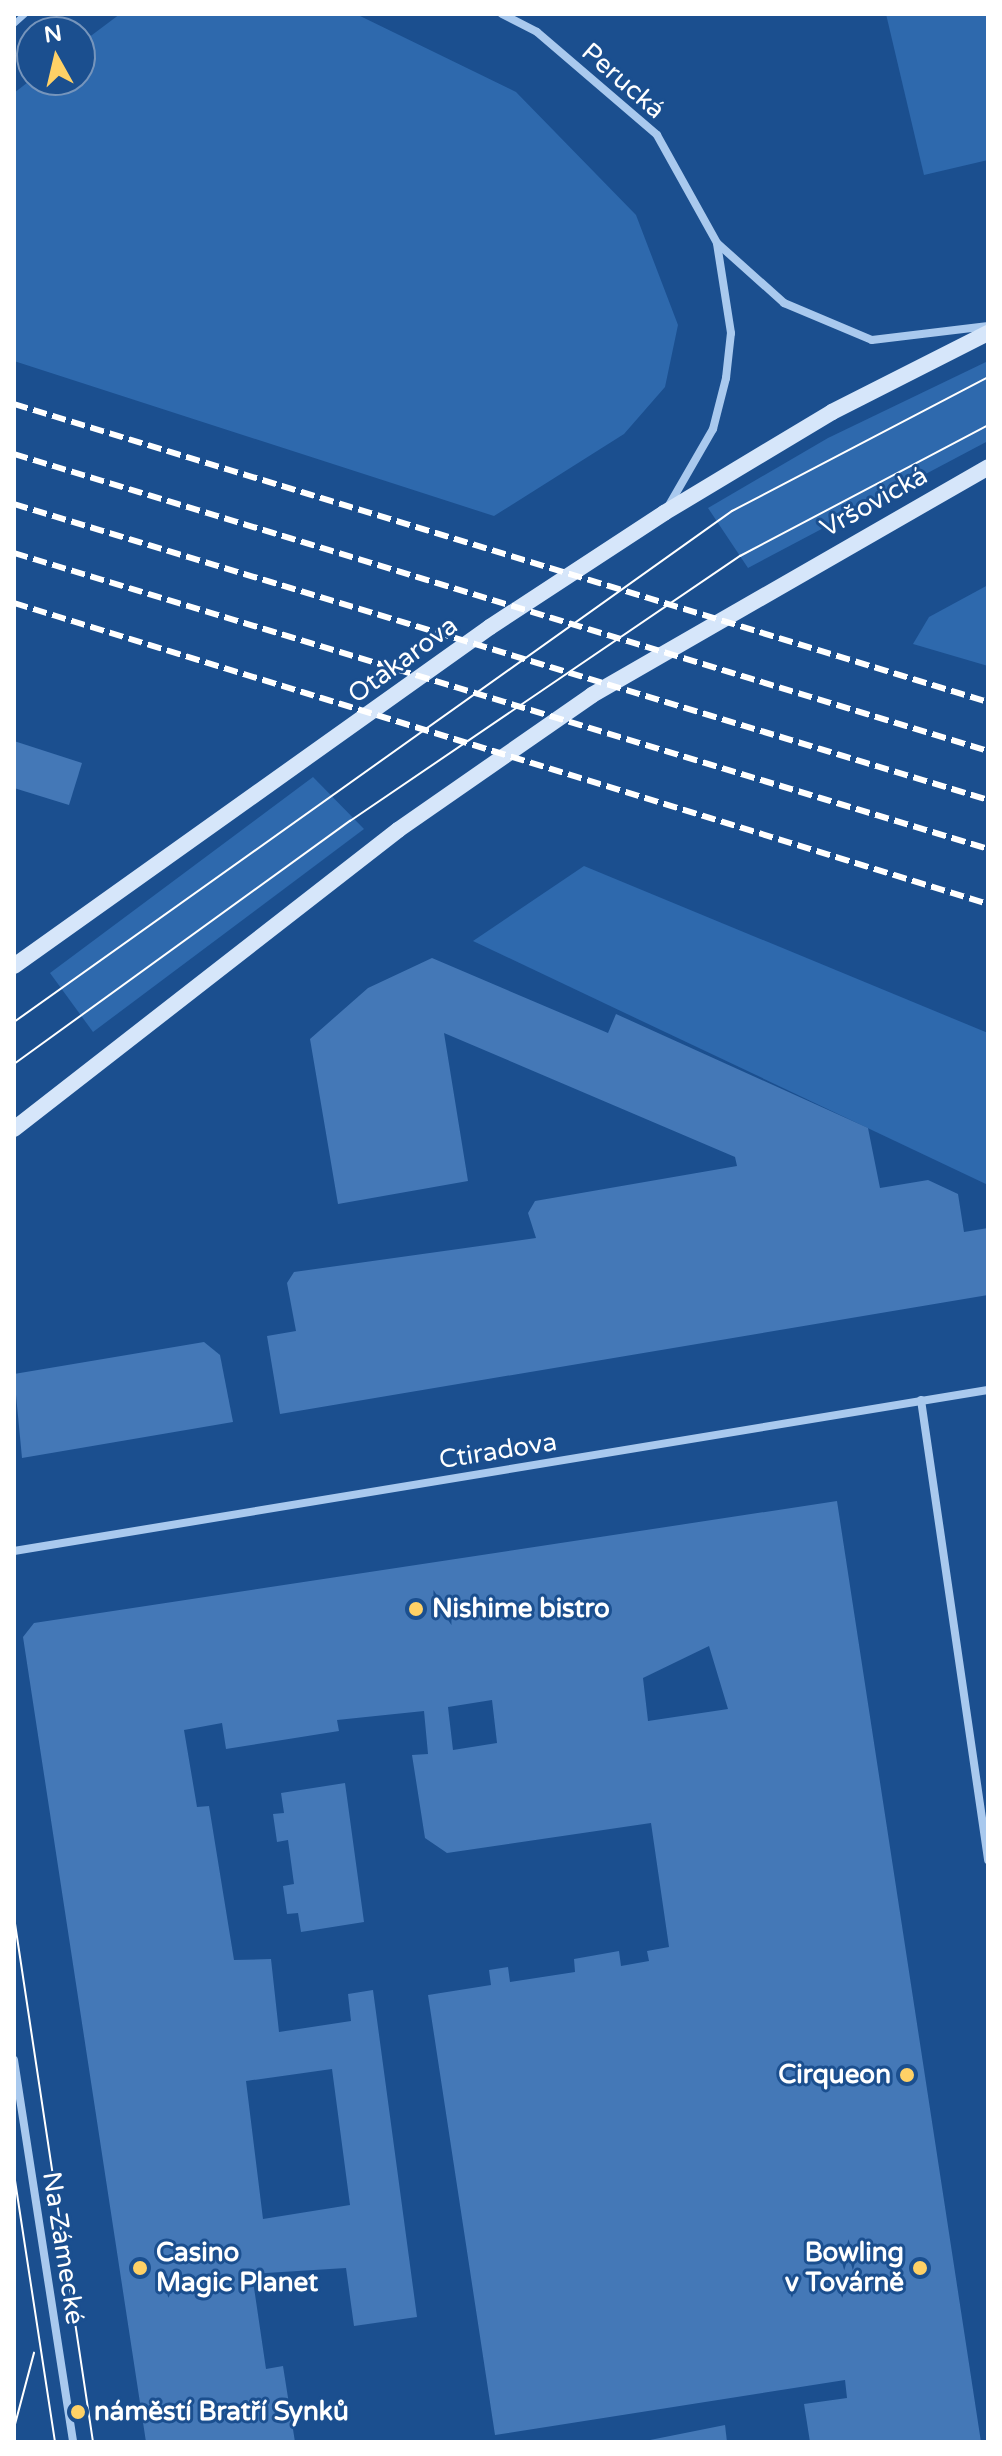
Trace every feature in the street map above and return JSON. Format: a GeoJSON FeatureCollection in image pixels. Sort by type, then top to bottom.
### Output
{"type":"FeatureCollection","features":[{"type":"Feature","properties":{"kind":"main road","name":"Otakarova"},"geometry":{"type":"LineString","coordinates":[[14,966],[490,627],[664,513],[832,412],[988,333]]}},
{"type":"Feature","properties":{"kind":"main road","name":"Vršovická"},"geometry":{"type":"LineString","coordinates":[[14,1129],[398,830],[592,695],[785,579],[988,467]]}},
{"type":"Feature","properties":{"kind":"street","name":"Perucká"},"geometry":{"type":"LineString","coordinates":[[502,14],[537,32],[657,135],[717,243],[784,303],[872,340],[988,326]]}},
{"type":"Feature","properties":{"kind":"street","name":"Perucká"},"geometry":{"type":"LineString","coordinates":[[664,513],[713,429],[726,378],[730,318],[717,243]]}},
{"type":"Feature","properties":{"kind":"street","name":"Ctiradova"},"geometry":{"type":"LineString","coordinates":[[14,1551],[988,1390]]}},
{"type":"Feature","properties":{"kind":"street"},"geometry":{"type":"LineString","coordinates":[[921,1400],[988,1860]]}},
{"type":"Feature","properties":{"kind":"street","name":"Na Zámecké"},"geometry":{"type":"LineString","coordinates":[[14,2060],[73,2442]]}},
{"type":"Feature","properties":{"kind":"lane"},"geometry":{"type":"LineString","coordinates":[[14,24],[25,14]]}},
{"type":"Feature","properties":{"kind":"shaded area"},"geometry":{"type":"Polygon","coordinates":[[[120,14],[356,14],[516,92],[636,215],[678,325],[665,387],[624,434],[494,516],[14,361],[14,93],[16,91],[16,96],[96,96],[96,32],[120,14]]]}},
{"type":"Feature","properties":{"kind":"shaded area"},"geometry":{"type":"Polygon","coordinates":[[[886,14],[988,14],[988,160],[924,175],[886,14]]]}},
{"type":"Feature","properties":{"kind":"shaded area"},"geometry":{"type":"Polygon","coordinates":[[[988,361],[988,441],[748,568],[708,508],[828,438],[988,361]]]}},
{"type":"Feature","properties":{"kind":"shaded area"},"geometry":{"type":"Polygon","coordinates":[[[988,585],[988,666],[913,644],[929,617],[988,585]]]}},
{"type":"Feature","properties":{"kind":"shaded area"},"geometry":{"type":"Polygon","coordinates":[[[313,777],[364,829],[93,1032],[50,973],[313,777]]]}},
{"type":"Feature","properties":{"kind":"shaded area"},"geometry":{"type":"Polygon","coordinates":[[[584,866],[988,1033],[988,1185],[473,941],[584,866]]]}},
{"type":"Feature","properties":{"kind":"building"},"geometry":{"type":"Polygon","coordinates":[[[14,741],[82,763],[69,805],[14,788],[14,741]]]}},
{"type":"Feature","properties":{"kind":"building"},"geometry":{"type":"Polygon","coordinates":[[[432,958],[608,1033],[616,1014],[868,1128],[880,1188],[928,1180],[958,1194],[964,1232],[988,1228],[988,1295],[280,1414],[267,1336],[296,1331],[287,1283],[294,1272],[536,1238],[528,1213],[535,1201],[737,1166],[735,1157],[444,1033],[468,1181],[338,1204],[310,1039],[368,988],[432,958]]]}},
{"type":"Feature","properties":{"kind":"building"},"geometry":{"type":"Polygon","coordinates":[[[204,1342],[220,1355],[233,1422],[22,1458],[14,1374],[204,1342]]]}},
{"type":"Feature","properties":{"kind":"building"},"geometry":{"type":"Polygon","coordinates":[[[837,1501],[981,2442],[810,2442],[804,2404],[847,2398],[845,2380],[495,2435],[428,1995],[491,1985],[489,1970],[508,1967],[510,1982],[575,1972],[574,1959],[619,1951],[621,1966],[649,1961],[647,1951],[669,1947],[651,1823],[447,1853],[425,1838],[412,1755],[428,1754],[424,1711],[337,1720],[339,1731],[226,1749],[222,1723],[184,1730],[197,1807],[209,1806],[234,1960],[271,1959],[279,2032],[351,2021],[348,1994],[373,1990],[417,2317],[354,2326],[346,2268],[252,2274],[266,2369],[283,2366],[295,2442],[146,2442],[23,1637],[34,1623],[837,1501]],[[709,1646],[643,1678],[648,1721],[728,1709],[709,1646]],[[492,1700],[448,1707],[453,1750],[497,1743],[492,1700]],[[332,2069],[246,2081],[263,2219],[350,2205],[332,2069]]]}},
{"type":"Feature","properties":{"kind":"building"},"geometry":{"type":"Polygon","coordinates":[[[345,1783],[364,1922],[301,1932],[298,1913],[287,1914],[283,1886],[294,1884],[288,1840],[277,1842],[273,1814],[284,1813],[281,1793],[345,1783]]]}},
{"type":"Feature","properties":{"kind":"building"},"geometry":{"type":"Polygon","coordinates":[[[725,2425],[727,2442],[645,2442],[645,2441],[725,2425]]]}},
{"type":"Feature","properties":{"kind":"tram line"},"geometry":{"type":"LineString","coordinates":[[14,1022],[732,511],[988,377]]}},
{"type":"Feature","properties":{"kind":"tram line"},"geometry":{"type":"LineString","coordinates":[[14,1064],[350,821],[740,556],[988,425]]}},
{"type":"Feature","properties":{"kind":"tram line"},"geometry":{"type":"LineString","coordinates":[[14,1917],[93,2442]]}},
{"type":"Feature","properties":{"kind":"tram line"},"geometry":{"type":"LineString","coordinates":[[14,2174],[55,2442]]}},
{"type":"Feature","properties":{"kind":"tram line"},"geometry":{"type":"LineString","coordinates":[[14,2428],[34,2353]]}},
{"type":"Feature","properties":{"kind":"railway"},"geometry":{"type":"LineString","coordinates":[[14,404],[988,702]]}},
{"type":"Feature","properties":{"kind":"railway"},"geometry":{"type":"LineString","coordinates":[[14,454],[988,751]]}},
{"type":"Feature","properties":{"kind":"railway"},"geometry":{"type":"LineString","coordinates":[[14,504],[988,800]]}},
{"type":"Feature","properties":{"kind":"railway"},"geometry":{"type":"LineString","coordinates":[[14,553],[988,849]]}},
{"type":"Feature","properties":{"kind":"railway"},"geometry":{"type":"LineString","coordinates":[[14,603],[988,904]]}},
{"type":"Feature","properties":{"kind":"place","name":"Nishime bistro"},"geometry":{"type":"Point","coordinates":[416,1609]}},
{"type":"Feature","properties":{"kind":"place","name":"Cirqueon"},"geometry":{"type":"Point","coordinates":[907,2075]}},
{"type":"Feature","properties":{"kind":"place","name":"Casino Magic Planet"},"geometry":{"type":"Point","coordinates":[140,2268]}},
{"type":"Feature","properties":{"kind":"place","name":"Bowling v Továrně"},"geometry":{"type":"Point","coordinates":[920,2268]}},
{"type":"Feature","properties":{"kind":"place","name":"náměstí Bratří Synků"},"geometry":{"type":"Point","coordinates":[78,2412]}}]}
